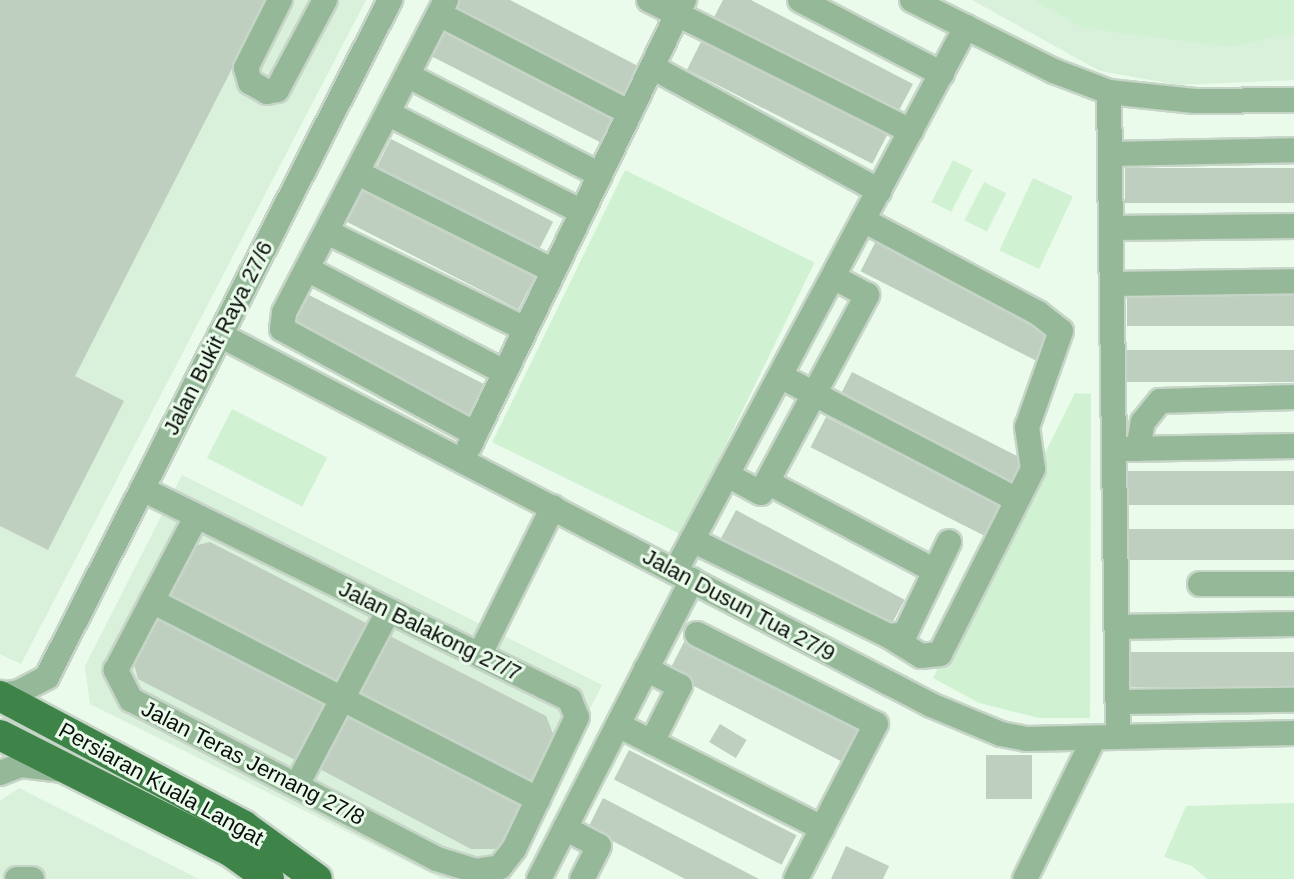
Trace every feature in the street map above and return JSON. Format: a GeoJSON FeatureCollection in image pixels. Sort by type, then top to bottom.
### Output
{"type":"FeatureCollection","features":[{"type":"Feature","properties":{"kind":"main road","name":"Persiaran Kuala Langat"},"geometry":{"type":"LineString","coordinates":[[0,695],[57,726],[237,839],[269,879]]}},
{"type":"Feature","properties":{"kind":"main road","name":"Persiaran Kuala Langat"},"geometry":{"type":"LineString","coordinates":[[0,735],[80,776],[237,839],[317,879]]}},
{"type":"Feature","properties":{"kind":"street"},"geometry":{"type":"LineString","coordinates":[[280,0],[246,68],[250,82],[267,92],[277,90],[325,0]]}},
{"type":"Feature","properties":{"kind":"street","name":"Jalan Bukit Raya 27/6"},"geometry":{"type":"LineString","coordinates":[[47,677],[390,0]]}},
{"type":"Feature","properties":{"kind":"street"},"geometry":{"type":"LineString","coordinates":[[649,0],[681,7],[911,131]]}},
{"type":"Feature","properties":{"kind":"street"},"geometry":{"type":"LineString","coordinates":[[800,0],[942,74]]}},
{"type":"Feature","properties":{"kind":"street"},"geometry":{"type":"LineString","coordinates":[[912,0],[1109,92],[1195,101],[1294,100]]}},
{"type":"Feature","properties":{"kind":"street"},"geometry":{"type":"LineString","coordinates":[[475,434],[282,329],[284,313],[443,7],[630,113]]}},
{"type":"Feature","properties":{"kind":"street"},"geometry":{"type":"LineString","coordinates":[[462,460],[681,7]]}},
{"type":"Feature","properties":{"kind":"street"},"geometry":{"type":"LineString","coordinates":[[539,879],[646,669],[684,576],[692,540],[966,27]]}},
{"type":"Feature","properties":{"kind":"street"},"geometry":{"type":"LineString","coordinates":[[652,67],[879,191]]}},
{"type":"Feature","properties":{"kind":"street"},"geometry":{"type":"LineString","coordinates":[[409,76],[600,175]]}},
{"type":"Feature","properties":{"kind":"street"},"geometry":{"type":"LineString","coordinates":[[1025,879],[1106,737],[1118,702],[1117,627],[1126,449],[1112,284],[1109,92]]}},
{"type":"Feature","properties":{"kind":"street"},"geometry":{"type":"LineString","coordinates":[[389,114],[582,212]]}},
{"type":"Feature","properties":{"kind":"street"},"geometry":{"type":"LineString","coordinates":[[1110,154],[1294,150]]}},
{"type":"Feature","properties":{"kind":"street"},"geometry":{"type":"LineString","coordinates":[[358,173],[554,271]]}},
{"type":"Feature","properties":{"kind":"street"},"geometry":{"type":"LineString","coordinates":[[692,540],[889,636],[921,656],[940,654],[1033,469],[1027,427],[1061,339],[1058,325],[863,220]]}},
{"type":"Feature","properties":{"kind":"street"},"geometry":{"type":"LineString","coordinates":[[1111,228],[1294,226]]}},
{"type":"Feature","properties":{"kind":"street"},"geometry":{"type":"LineString","coordinates":[[327,232],[525,329]]}},
{"type":"Feature","properties":{"kind":"street"},"geometry":{"type":"LineString","coordinates":[[307,269],[504,372]]}},
{"type":"Feature","properties":{"kind":"street"},"geometry":{"type":"LineString","coordinates":[[727,475],[761,493],[767,482],[867,295],[833,277]]}},
{"type":"Feature","properties":{"kind":"street"},"geometry":{"type":"LineString","coordinates":[[1112,284],[1294,281]]}},
{"type":"Feature","properties":{"kind":"street","name":"Jalan Dusun Tua 27/9"},"geometry":{"type":"LineString","coordinates":[[220,335],[967,721],[1026,739],[1294,733]]}},
{"type":"Feature","properties":{"kind":"street"},"geometry":{"type":"LineString","coordinates":[[780,376],[1017,500]]}},
{"type":"Feature","properties":{"kind":"street"},"geometry":{"type":"LineString","coordinates":[[1126,449],[1160,401],[1294,397]]}},
{"type":"Feature","properties":{"kind":"street"},"geometry":{"type":"LineString","coordinates":[[1126,449],[1294,446]]}},
{"type":"Feature","properties":{"kind":"street"},"geometry":{"type":"LineString","coordinates":[[767,482],[935,571]]}},
{"type":"Feature","properties":{"kind":"street","name":"Jalan Balakong 27/7"},"geometry":{"type":"LineString","coordinates":[[142,489],[570,700],[577,717],[514,849]]}},
{"type":"Feature","properties":{"kind":"street"},"geometry":{"type":"LineString","coordinates":[[480,654],[553,507]]}},
{"type":"Feature","properties":{"kind":"street","name":"Jalan Teras Jernang 27/8"},"geometry":{"type":"LineString","coordinates":[[196,517],[116,670],[131,700],[455,866],[476,871],[500,867],[514,849]]}},
{"type":"Feature","properties":{"kind":"street"},"geometry":{"type":"LineString","coordinates":[[889,636],[905,634],[949,542]]}},
{"type":"Feature","properties":{"kind":"street"},"geometry":{"type":"LineString","coordinates":[[1200,584],[1294,584]]}},
{"type":"Feature","properties":{"kind":"street"},"geometry":{"type":"LineString","coordinates":[[152,601],[538,799]]}},
{"type":"Feature","properties":{"kind":"street"},"geometry":{"type":"LineString","coordinates":[[297,785],[388,612]]}},
{"type":"Feature","properties":{"kind":"street"},"geometry":{"type":"LineString","coordinates":[[1117,627],[1294,624]]}},
{"type":"Feature","properties":{"kind":"street"},"geometry":{"type":"LineString","coordinates":[[697,634],[876,724],[796,879]]}},
{"type":"Feature","properties":{"kind":"street"},"geometry":{"type":"LineString","coordinates":[[646,669],[680,686],[652,742]]}},
{"type":"Feature","properties":{"kind":"street"},"geometry":{"type":"LineString","coordinates":[[0,695],[19,692],[47,677],[57,726]]}},
{"type":"Feature","properties":{"kind":"street"},"geometry":{"type":"LineString","coordinates":[[1118,702],[1294,700]]}},
{"type":"Feature","properties":{"kind":"street"},"geometry":{"type":"LineString","coordinates":[[618,725],[822,828]]}},
{"type":"Feature","properties":{"kind":"street"},"geometry":{"type":"LineString","coordinates":[[0,773],[21,765],[80,776]]}},
{"type":"Feature","properties":{"kind":"street"},"geometry":{"type":"LineString","coordinates":[[565,828],[599,846],[582,879]]}},
{"type":"Feature","properties":{"kind":"street"},"geometry":{"type":"LineString","coordinates":[[17,879],[32,879]]}},
{"type":"Feature","properties":{"kind":"shaded area"},"geometry":{"type":"Polygon","coordinates":[[[0,0],[366,0],[21,664],[0,654],[0,0]]]}},
{"type":"Feature","properties":{"kind":"shaded area"},"geometry":{"type":"Polygon","coordinates":[[[972,0],[1294,0],[1294,80],[1178,85],[1100,71],[972,0]]]}},
{"type":"Feature","properties":{"kind":"shaded area"},"geometry":{"type":"Polygon","coordinates":[[[1033,0],[1294,0],[1294,33],[1230,47],[1085,28],[1033,0]]]}},
{"type":"Feature","properties":{"kind":"shaded area"},"geometry":{"type":"Polygon","coordinates":[[[953,160],[973,170],[951,212],[932,202],[953,160]]]}},
{"type":"Feature","properties":{"kind":"shaded area"},"geometry":{"type":"Polygon","coordinates":[[[625,170],[815,262],[682,535],[492,442],[625,170]]]}},
{"type":"Feature","properties":{"kind":"shaded area"},"geometry":{"type":"Polygon","coordinates":[[[1033,178],[1073,197],[1039,269],[999,251],[1033,178]]]}},
{"type":"Feature","properties":{"kind":"shaded area"},"geometry":{"type":"Polygon","coordinates":[[[984,182],[1006,193],[987,232],[964,220],[984,182]]]}},
{"type":"Feature","properties":{"kind":"shaded area"},"geometry":{"type":"Polygon","coordinates":[[[1075,393],[1091,394],[1090,718],[1039,718],[979,703],[933,678],[1075,393]]]}},
{"type":"Feature","properties":{"kind":"shaded area"},"geometry":{"type":"Polygon","coordinates":[[[232,409],[327,458],[302,507],[207,458],[232,409]]]}},
{"type":"Feature","properties":{"kind":"shaded area"},"geometry":{"type":"Polygon","coordinates":[[[182,475],[602,685],[504,879],[442,879],[90,704],[85,666],[182,475]]]}},
{"type":"Feature","properties":{"kind":"shaded area"},"geometry":{"type":"Polygon","coordinates":[[[19,788],[199,879],[0,879],[0,801],[19,788]]]}},
{"type":"Feature","properties":{"kind":"shaded area"},"geometry":{"type":"Polygon","coordinates":[[[1294,803],[1294,879],[1207,879],[1192,866],[1164,857],[1186,806],[1294,803]]]}},
{"type":"Feature","properties":{"kind":"building"},"geometry":{"type":"Polygon","coordinates":[[[0,0],[267,0],[75,376],[124,401],[48,550],[0,526],[0,0]]]}},
{"type":"Feature","properties":{"kind":"building"},"geometry":{"type":"Polygon","coordinates":[[[458,0],[510,0],[640,67],[623,99],[452,10],[458,0]]]}},
{"type":"Feature","properties":{"kind":"building"},"geometry":{"type":"Polygon","coordinates":[[[723,0],[751,0],[913,84],[897,114],[713,19],[723,0]]]}},
{"type":"Feature","properties":{"kind":"building"},"geometry":{"type":"Polygon","coordinates":[[[445,25],[615,112],[600,142],[430,55],[445,25]]]}},
{"type":"Feature","properties":{"kind":"building"},"geometry":{"type":"Polygon","coordinates":[[[702,40],[887,134],[872,164],[687,69],[702,40]]]}},
{"type":"Feature","properties":{"kind":"building"},"geometry":{"type":"Polygon","coordinates":[[[391,139],[553,222],[537,254],[375,171],[391,139]]]}},
{"type":"Feature","properties":{"kind":"building"},"geometry":{"type":"Polygon","coordinates":[[[1125,168],[1294,168],[1294,203],[1125,203],[1125,168]]]}},
{"type":"Feature","properties":{"kind":"building"},"geometry":{"type":"Polygon","coordinates":[[[364,189],[535,276],[518,309],[347,222],[364,189]]]}},
{"type":"Feature","properties":{"kind":"building"},"geometry":{"type":"Polygon","coordinates":[[[876,241],[1054,332],[1039,362],[861,271],[876,241]]]}},
{"type":"Feature","properties":{"kind":"building"},"geometry":{"type":"Polygon","coordinates":[[[1127,292],[1294,292],[1294,326],[1127,326],[1127,292]]]}},
{"type":"Feature","properties":{"kind":"building"},"geometry":{"type":"Polygon","coordinates":[[[309,295],[486,385],[470,417],[293,327],[309,295]]]}},
{"type":"Feature","properties":{"kind":"building"},"geometry":{"type":"Polygon","coordinates":[[[1126,350],[1294,350],[1294,382],[1126,382],[1126,350]]]}},
{"type":"Feature","properties":{"kind":"building"},"geometry":{"type":"Polygon","coordinates":[[[852,372],[1028,462],[1013,491],[837,401],[852,372]]]}},
{"type":"Feature","properties":{"kind":"building"},"geometry":{"type":"Polygon","coordinates":[[[826,417],[1004,508],[989,538],[811,447],[826,417]]]}},
{"type":"Feature","properties":{"kind":"building"},"geometry":{"type":"Polygon","coordinates":[[[1128,471],[1294,471],[1294,505],[1128,505],[1128,471]]]}},
{"type":"Feature","properties":{"kind":"building"},"geometry":{"type":"Polygon","coordinates":[[[736,510],[905,600],[889,629],[721,539],[736,510]]]}},
{"type":"Feature","properties":{"kind":"building"},"geometry":{"type":"Polygon","coordinates":[[[1127,529],[1294,529],[1294,560],[1127,560],[1127,529]]]}},
{"type":"Feature","properties":{"kind":"building"},"geometry":{"type":"Polygon","coordinates":[[[210,542],[372,626],[339,689],[166,600],[194,546],[210,542]]]}},
{"type":"Feature","properties":{"kind":"building"},"geometry":{"type":"Polygon","coordinates":[[[158,612],[332,700],[299,762],[138,679],[133,660],[158,612]]]}},
{"type":"Feature","properties":{"kind":"building"},"geometry":{"type":"Polygon","coordinates":[[[384,633],[546,716],[554,736],[529,786],[352,695],[384,633]]]}},
{"type":"Feature","properties":{"kind":"building"},"geometry":{"type":"Polygon","coordinates":[[[685,640],[860,729],[843,762],[668,673],[685,640]]]}},
{"type":"Feature","properties":{"kind":"building"},"geometry":{"type":"Polygon","coordinates":[[[1129,652],[1294,652],[1294,687],[1129,687],[1129,652]]]}},
{"type":"Feature","properties":{"kind":"building"},"geometry":{"type":"Polygon","coordinates":[[[346,705],[526,799],[500,849],[471,849],[314,766],[346,705]]]}},
{"type":"Feature","properties":{"kind":"building"},"geometry":{"type":"Polygon","coordinates":[[[720,724],[747,740],[736,758],[709,742],[720,724]]]}},
{"type":"Feature","properties":{"kind":"building"},"geometry":{"type":"Polygon","coordinates":[[[629,750],[797,835],[782,865],[614,779],[629,750]]]}},
{"type":"Feature","properties":{"kind":"building"},"geometry":{"type":"Polygon","coordinates":[[[986,755],[1032,755],[1032,799],[986,799],[986,755]]]}},
{"type":"Feature","properties":{"kind":"building"},"geometry":{"type":"Polygon","coordinates":[[[603,798],[759,879],[685,879],[588,828],[603,798]]]}},
{"type":"Feature","properties":{"kind":"building"},"geometry":{"type":"Polygon","coordinates":[[[846,846],[889,866],[883,879],[831,879],[846,846]]]}}]}
